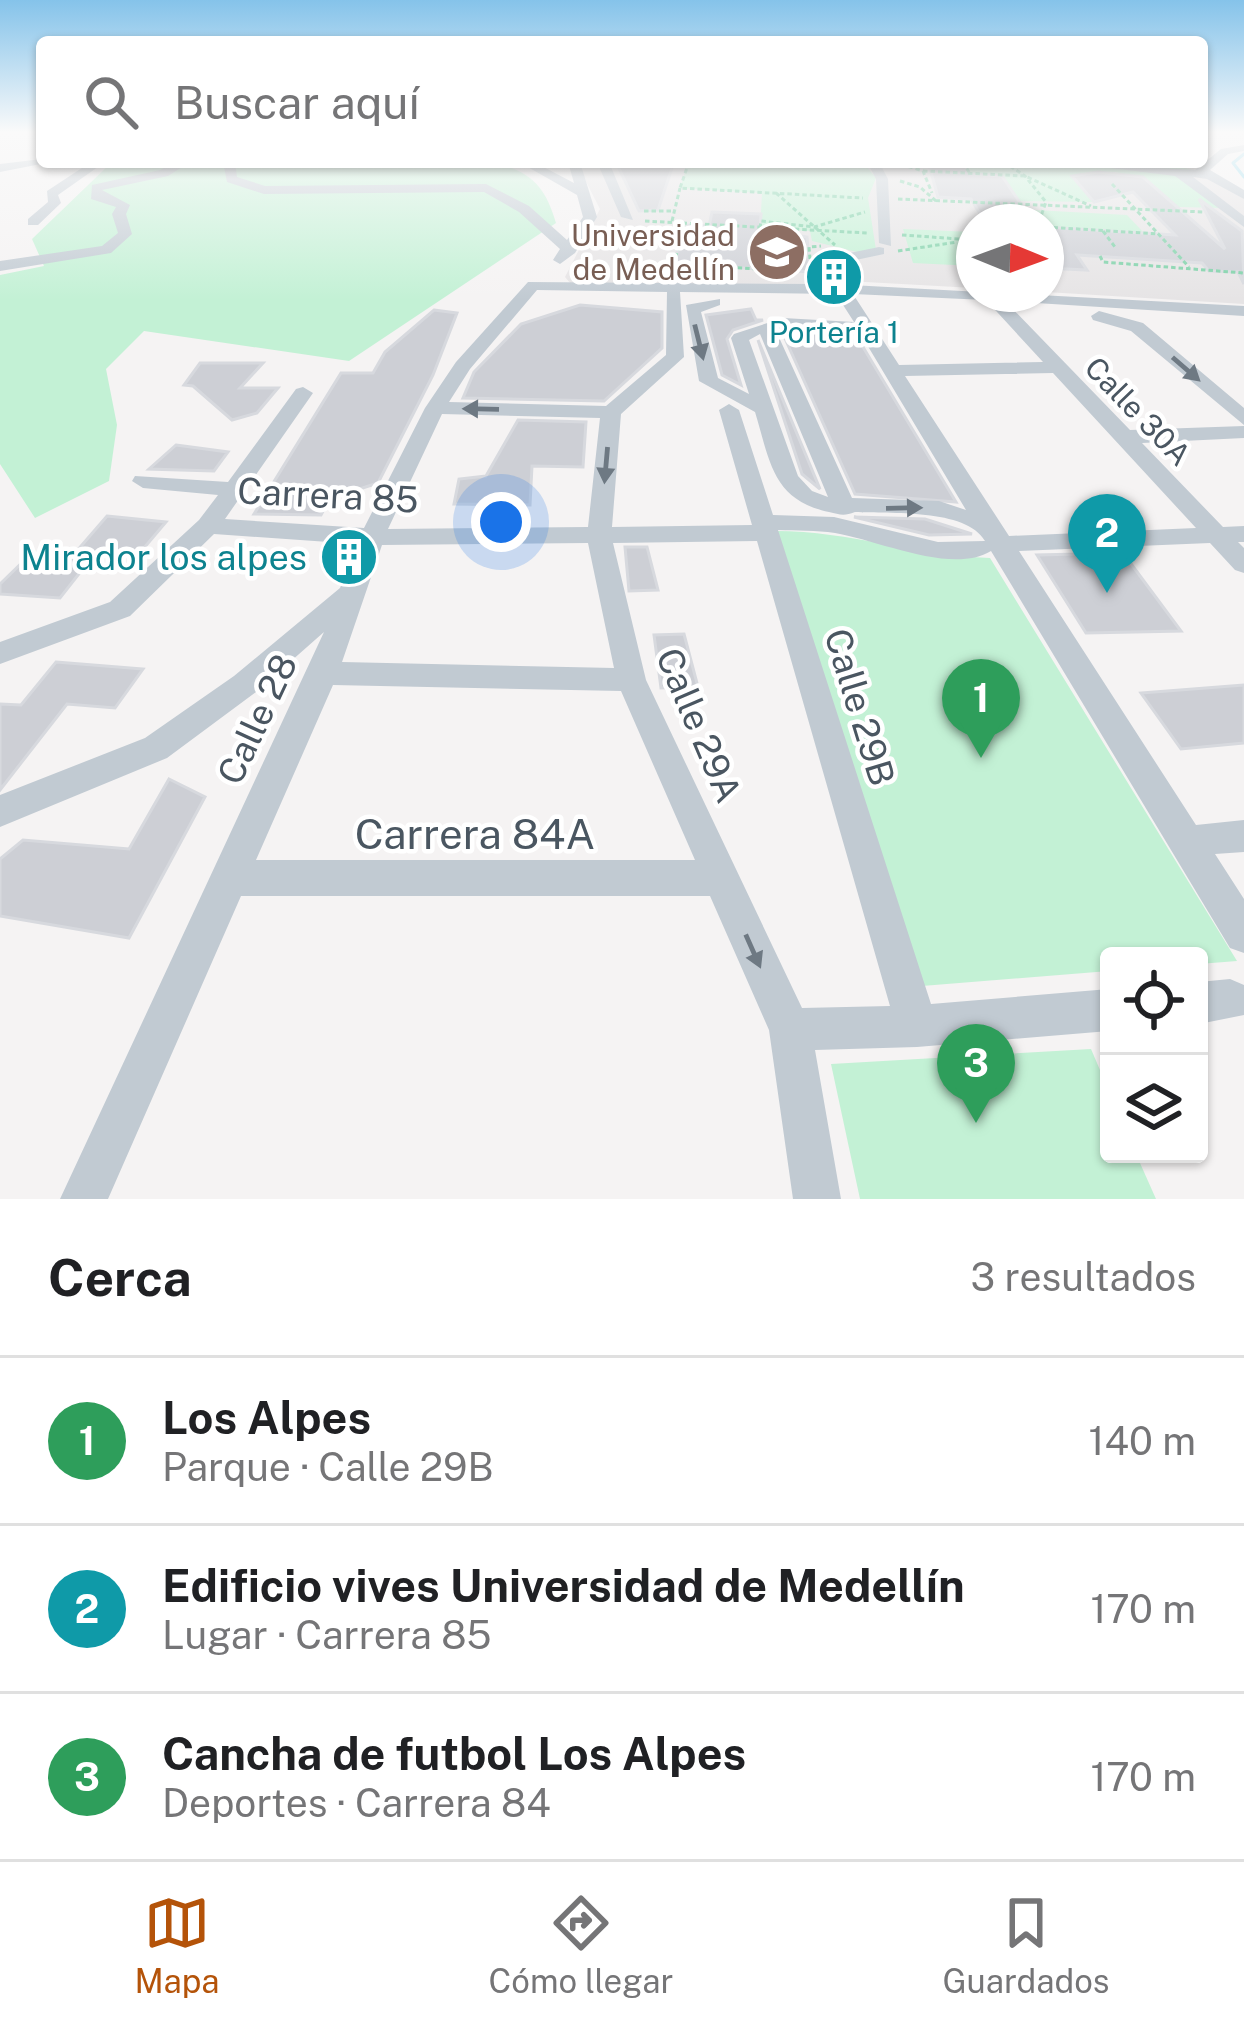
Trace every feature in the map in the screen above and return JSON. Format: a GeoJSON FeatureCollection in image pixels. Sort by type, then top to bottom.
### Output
{"type":"FeatureCollection","features":[{"type":"Feature","properties":{"kind":"street"},"geometry":{"type":"LineString","coordinates":[[33,222],[55,203],[50,194],[56,188]]}},
{"type":"Feature","properties":{"kind":"street"},"geometry":{"type":"LineString","coordinates":[[0,266],[106,250],[120,242],[125,234],[119,214],[123,206],[95,196],[96,188]]}},
{"type":"Feature","properties":{"kind":"street"},"geometry":{"type":"LineString","coordinates":[[258,188],[485,188],[524,209],[565,255],[562,291]]}},
{"type":"Feature","properties":{"kind":"street"},"geometry":{"type":"LineString","coordinates":[[574,188],[587,195]]}},
{"type":"Feature","properties":{"kind":"street"},"geometry":{"type":"LineString","coordinates":[[584,188],[590,217],[628,217],[615,188]]}},
{"type":"Feature","properties":{"kind":"street"},"geometry":{"type":"LineString","coordinates":[[879,188],[873,202],[886,224],[887,251]]}},
{"type":"Feature","properties":{"kind":"street"},"geometry":{"type":"LineString","coordinates":[[1202,188],[1241,216]]}},
{"type":"Feature","properties":{"kind":"street","name":"Calle 28"},"geometry":{"type":"LineString","coordinates":[[84,1199],[323,673],[372,537],[435,408],[463,366],[565,255],[590,217]]}},
{"type":"Feature","properties":{"kind":"street"},"geometry":{"type":"LineString","coordinates":[[886,224],[904,221]]}},
{"type":"Feature","properties":{"kind":"street"},"geometry":{"type":"LineString","coordinates":[[502,325],[562,291],[814,291],[826,282],[830,261],[887,251]]}},
{"type":"Feature","properties":{"kind":"street"},"geometry":{"type":"LineString","coordinates":[[887,251],[846,274],[854,309],[983,537],[1244,934]]}},
{"type":"Feature","properties":{"kind":"street"},"geometry":{"type":"LineString","coordinates":[[532,288],[673,294],[852,290],[956,300]]}},
{"type":"Feature","properties":{"kind":"street"},"geometry":{"type":"LineString","coordinates":[[435,408],[611,412],[675,358],[673,294]]}},
{"type":"Feature","properties":{"kind":"street"},"geometry":{"type":"LineString","coordinates":[[761,409],[709,381],[692,309],[703,302],[815,299],[854,309]]}},
{"type":"Feature","properties":{"kind":"street"},"geometry":{"type":"LineString","coordinates":[[1064,299],[1244,312]]}},
{"type":"Feature","properties":{"kind":"street","name":"Calle 30A"},"geometry":{"type":"LineString","coordinates":[[1005,312],[1244,564]]}},
{"type":"Feature","properties":{"kind":"street"},"geometry":{"type":"LineString","coordinates":[[1059,312],[1128,321],[1244,419]]}},
{"type":"Feature","properties":{"kind":"street"},"geometry":{"type":"LineString","coordinates":[[869,334],[848,323],[775,325],[752,328],[740,338],[761,409],[794,488],[845,509],[939,508],[983,537]]}},
{"type":"Feature","properties":{"kind":"street"},"geometry":{"type":"LineString","coordinates":[[775,325],[767,333],[845,509]]}},
{"type":"Feature","properties":{"kind":"street"},"geometry":{"type":"LineString","coordinates":[[902,370],[1055,367]]}},
{"type":"Feature","properties":{"kind":"street"},"geometry":{"type":"LineString","coordinates":[[208,526],[303,393]]}},
{"type":"Feature","properties":{"kind":"street","name":"Calle 29B"},"geometry":{"type":"LineString","coordinates":[[729,410],[917,1026]]}},
{"type":"Feature","properties":{"kind":"street","name":"Calle 29A"},"geometry":{"type":"LineString","coordinates":[[611,412],[599,535],[631,680],[790,1029],[817,1199]]}},
{"type":"Feature","properties":{"kind":"street"},"geometry":{"type":"LineString","coordinates":[[1121,437],[1244,432]]}},
{"type":"Feature","properties":{"kind":"street"},"geometry":{"type":"LineString","coordinates":[[143,481],[234,489]]}},
{"type":"Feature","properties":{"kind":"street","name":"Carrera 85"},"geometry":{"type":"LineString","coordinates":[[0,653],[120,609],[208,526],[372,537],[599,535],[834,525],[938,550],[983,537]]}},
{"type":"Feature","properties":{"kind":"street"},"geometry":{"type":"LineString","coordinates":[[1015,543],[1244,534]]}},
{"type":"Feature","properties":{"kind":"street"},"geometry":{"type":"LineString","coordinates":[[0,812],[155,748],[245,684],[352,592]]}},
{"type":"Feature","properties":{"kind":"street"},"geometry":{"type":"LineString","coordinates":[[323,673],[631,680]]}},
{"type":"Feature","properties":{"kind":"street"},"geometry":{"type":"LineString","coordinates":[[1205,838],[1244,836]]}},
{"type":"Feature","properties":{"kind":"street","name":"Carrera 84A"},"geometry":{"type":"LineString","coordinates":[[226,878],[724,878]]}},
{"type":"Feature","properties":{"kind":"street"},"geometry":{"type":"LineString","coordinates":[[790,1029],[917,1026],[1100,1011]]}},
{"type":"Feature","properties":{"kind":"path"},"geometry":{"type":"LineString","coordinates":[[672,221],[680,188],[873,202],[934,198],[969,204]]}},
{"type":"Feature","properties":{"kind":"path"},"geometry":{"type":"LineString","coordinates":[[919,188],[934,198]]}},
{"type":"Feature","properties":{"kind":"path"},"geometry":{"type":"LineString","coordinates":[[930,188],[934,198]]}},
{"type":"Feature","properties":{"kind":"path"},"geometry":{"type":"LineString","coordinates":[[1058,188],[1094,208]]}},
{"type":"Feature","properties":{"kind":"path"},"geometry":{"type":"LineString","coordinates":[[1116,188],[1189,267]]}},
{"type":"Feature","properties":{"kind":"path"},"geometry":{"type":"LineString","coordinates":[[776,193],[855,257]]}},
{"type":"Feature","properties":{"kind":"path"},"geometry":{"type":"LineString","coordinates":[[645,221],[816,229],[873,202]]}},
{"type":"Feature","properties":{"kind":"path"},"geometry":{"type":"LineString","coordinates":[[1064,207],[1241,216]]}},
{"type":"Feature","properties":{"kind":"path"},"geometry":{"type":"LineString","coordinates":[[660,221],[661,211]]}},
{"type":"Feature","properties":{"kind":"path"},"geometry":{"type":"LineString","coordinates":[[684,224],[674,264],[765,269]]}},
{"type":"Feature","properties":{"kind":"path"},"geometry":{"type":"LineString","coordinates":[[1064,228],[1160,234]]}},
{"type":"Feature","properties":{"kind":"path"},"geometry":{"type":"LineString","coordinates":[[1103,231],[1115,247]]}},
{"type":"Feature","properties":{"kind":"path"},"geometry":{"type":"LineString","coordinates":[[887,251],[956,242]]}},
{"type":"Feature","properties":{"kind":"path"},"geometry":{"type":"LineString","coordinates":[[1100,256],[1103,262],[1244,273]]}},
{"type":"Feature","properties":{"kind":"shaded area","name":"Universidad de Medellín"},"geometry":{"type":"Polygon","coordinates":[[[589,188],[1226,188],[1244,199],[1244,304],[1064,293],[1064,204],[956,204],[956,287],[811,279],[812,284],[571,284],[565,277],[600,209],[589,188]]]}},
{"type":"Feature","properties":{"kind":"green space"},"geometry":{"type":"Polygon","coordinates":[[[85,188],[540,188],[556,223],[349,361],[144,331],[106,369],[117,425],[109,481],[35,518],[0,464],[0,275],[44,266],[32,239],[85,188]]]}},
{"type":"Feature","properties":{"kind":"green space"},"geometry":{"type":"Polygon","coordinates":[[[680,188],[872,188],[868,198],[876,250],[865,254],[812,241],[810,231],[760,229],[762,193],[680,188]]]}},
{"type":"Feature","properties":{"kind":"green space"},"geometry":{"type":"Polygon","coordinates":[[[1010,188],[1082,188],[1093,202],[1019,201],[1010,188]]]}},
{"type":"Feature","properties":{"kind":"green space"},"geometry":{"type":"Polygon","coordinates":[[[1156,188],[1199,188],[1224,208],[1177,207],[1156,188]]]}},
{"type":"Feature","properties":{"kind":"green space"},"geometry":{"type":"Polygon","coordinates":[[[1064,212],[1127,215],[1144,233],[1064,228],[1064,212]]]}},
{"type":"Feature","properties":{"kind":"green space"},"geometry":{"type":"Polygon","coordinates":[[[903,229],[956,231],[956,265],[913,263],[903,229]]]}},
{"type":"Feature","properties":{"kind":"green space"},"geometry":{"type":"Polygon","coordinates":[[[776,531],[990,558],[1237,961],[1208,963],[1208,947],[1100,947],[1100,972],[922,986],[776,531]]]}},
{"type":"Feature","properties":{"kind":"green space"},"geometry":{"type":"Polygon","coordinates":[[[1091,1049],[1100,1070],[1100,1163],[1140,1163],[1156,1199],[860,1199],[831,1064],[1091,1049]]]}},
{"type":"Feature","properties":{"kind":"building"},"geometry":{"type":"Polygon","coordinates":[[[628,188],[665,188],[658,210],[639,211],[628,188]]]}},
{"type":"Feature","properties":{"kind":"building"},"geometry":{"type":"Polygon","coordinates":[[[935,188],[1010,188],[1021,204],[974,204],[971,199],[938,197],[935,188]]]}},
{"type":"Feature","properties":{"kind":"building"},"geometry":{"type":"Polygon","coordinates":[[[1082,188],[1155,188],[1225,249],[1199,199],[1242,231],[1244,284],[1238,272],[1209,271],[1202,263],[1077,255],[1087,270],[1064,269],[1064,228],[1175,235],[1133,192],[1094,202],[1082,188]]]}},
{"type":"Feature","properties":{"kind":"building"},"geometry":{"type":"Polygon","coordinates":[[[712,212],[761,214],[760,229],[807,237],[810,272],[674,264],[684,225],[709,226],[712,212]]]}},
{"type":"Feature","properties":{"kind":"building"},"geometry":{"type":"Polygon","coordinates":[[[580,305],[662,312],[662,348],[604,401],[463,398],[474,372],[521,324],[580,305]]]}},
{"type":"Feature","properties":{"kind":"building"},"geometry":{"type":"Polygon","coordinates":[[[751,309],[756,320],[763,320],[733,330],[727,339],[741,385],[722,375],[706,315],[751,309]]]}},
{"type":"Feature","properties":{"kind":"building"},"geometry":{"type":"Polygon","coordinates":[[[434,310],[457,313],[433,375],[378,483],[347,493],[336,487],[321,515],[254,514],[341,373],[373,373],[385,352],[434,310]]]}},
{"type":"Feature","properties":{"kind":"building"},"geometry":{"type":"Polygon","coordinates":[[[823,332],[860,342],[956,502],[855,494],[783,334],[823,332]]]}},
{"type":"Feature","properties":{"kind":"building"},"geometry":{"type":"Polygon","coordinates":[[[758,340],[820,489],[802,474],[758,340]]]}},
{"type":"Feature","properties":{"kind":"building"},"geometry":{"type":"Polygon","coordinates":[[[200,363],[263,363],[240,388],[278,388],[257,413],[232,420],[193,386],[184,385],[200,363]]]}},
{"type":"Feature","properties":{"kind":"building"},"geometry":{"type":"Polygon","coordinates":[[[518,420],[586,422],[583,467],[532,466],[530,505],[454,504],[459,479],[486,476],[518,420]]]}},
{"type":"Feature","properties":{"kind":"building"},"geometry":{"type":"Polygon","coordinates":[[[176,445],[228,452],[214,471],[149,469],[176,445]]]}},
{"type":"Feature","properties":{"kind":"building"},"geometry":{"type":"Polygon","coordinates":[[[107,516],[166,522],[138,555],[76,552],[107,516]]]}},
{"type":"Feature","properties":{"kind":"building"},"geometry":{"type":"Polygon","coordinates":[[[854,517],[925,519],[972,534],[929,535],[854,517]]]}},
{"type":"Feature","properties":{"kind":"building"},"geometry":{"type":"Polygon","coordinates":[[[625,547],[647,547],[658,590],[629,591],[625,547]]]}},
{"type":"Feature","properties":{"kind":"building"},"geometry":{"type":"Polygon","coordinates":[[[1123,553],[1181,631],[1086,633],[1037,555],[1123,553]]]}},
{"type":"Feature","properties":{"kind":"building"},"geometry":{"type":"Polygon","coordinates":[[[30,555],[62,562],[66,557],[89,561],[60,598],[0,594],[0,584],[30,555]]]}},
{"type":"Feature","properties":{"kind":"building"},"geometry":{"type":"Polygon","coordinates":[[[684,634],[698,687],[661,688],[654,635],[684,634]]]}},
{"type":"Feature","properties":{"kind":"building"},"geometry":{"type":"Polygon","coordinates":[[[56,662],[143,669],[115,708],[67,704],[0,790],[0,704],[21,705],[56,662]]]}},
{"type":"Feature","properties":{"kind":"building"},"geometry":{"type":"Polygon","coordinates":[[[1244,685],[1244,743],[1181,749],[1141,693],[1244,685]]]}},
{"type":"Feature","properties":{"kind":"building"},"geometry":{"type":"Polygon","coordinates":[[[169,779],[205,797],[129,938],[0,916],[0,859],[23,840],[129,849],[169,779]]]}},
{"type":"Feature","properties":{"kind":"place","name":"Universidad de Medellín"},"geometry":{"type":"Point","coordinates":[777,252]}},
{"type":"Feature","properties":{"kind":"place","name":"Portería 1"},"geometry":{"type":"Point","coordinates":[834,277]}},
{"type":"Feature","properties":{"kind":"place","name":"Mirador los alpes"},"geometry":{"type":"Point","coordinates":[349,557]}},
{"type":"Feature","properties":{"kind":"place","name":"Edificio vives Universidad de Medellín"},"geometry":{"type":"Point","coordinates":[1107,593]}},
{"type":"Feature","properties":{"kind":"place","name":"Los Alpes"},"geometry":{"type":"Point","coordinates":[981,758]}},
{"type":"Feature","properties":{"kind":"place","name":"Cancha de futbol Los Alpes"},"geometry":{"type":"Point","coordinates":[976,1123]}}]}
